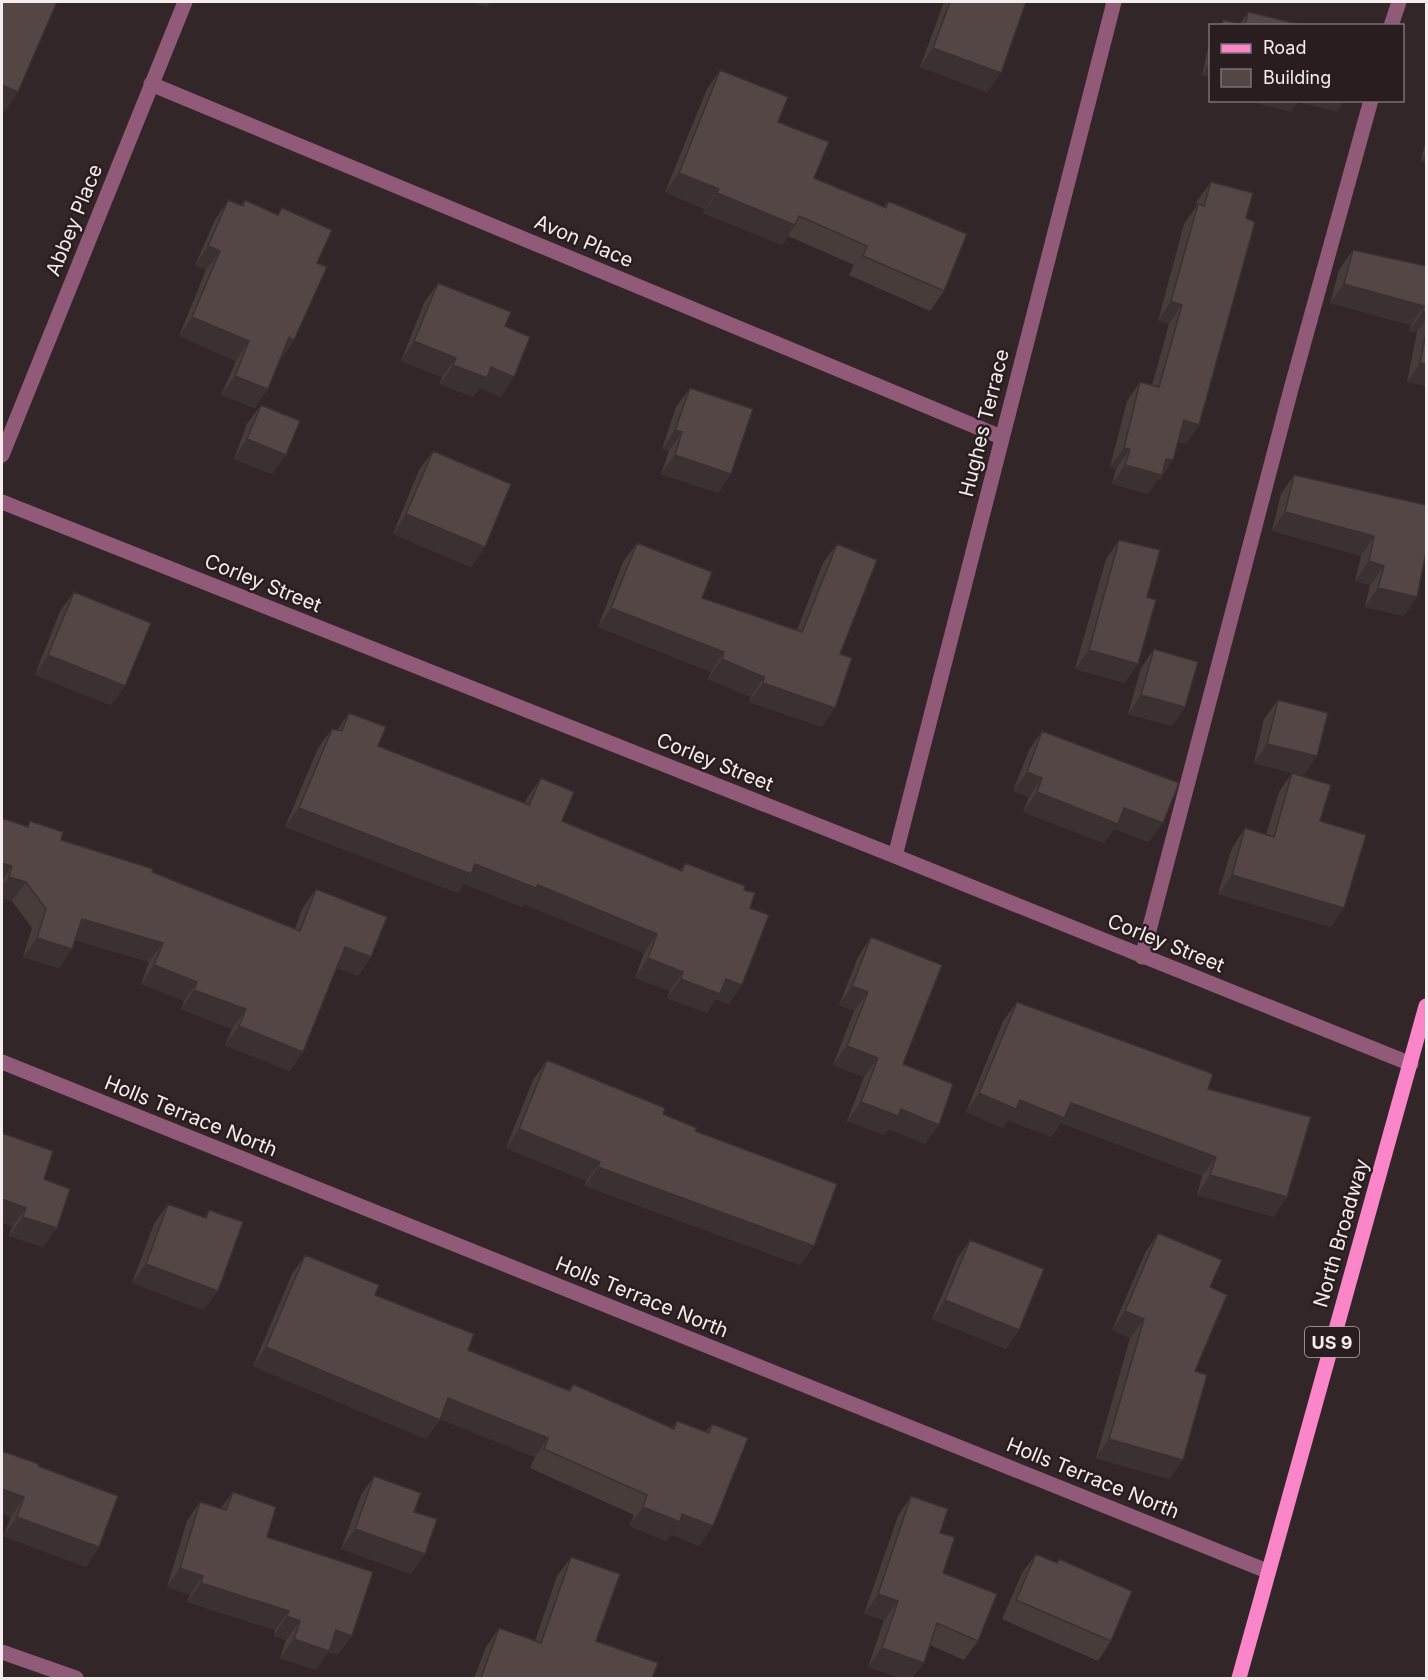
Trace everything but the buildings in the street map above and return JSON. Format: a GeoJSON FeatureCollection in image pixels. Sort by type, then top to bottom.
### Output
{"type":"FeatureCollection","features":[{"type":"Feature","properties":{"kind":"main road","name":"North Broadway"},"geometry":{"type":"LineString","coordinates":[[1239,1678],[1267,1570],[1426,1006]]}},
{"type":"Feature","properties":{"kind":"street","name":"Abbey Place"},"geometry":{"type":"LineString","coordinates":[[2,455],[185,2]]}},
{"type":"Feature","properties":{"kind":"street","name":"Hughes Terrace"},"geometry":{"type":"LineString","coordinates":[[895,856],[1114,2]]}},
{"type":"Feature","properties":{"kind":"street"},"geometry":{"type":"LineString","coordinates":[[1392,24],[1399,2]]}},
{"type":"Feature","properties":{"kind":"street","name":"Avon Place"},"geometry":{"type":"LineString","coordinates":[[151,84],[1001,437]]}},
{"type":"Feature","properties":{"kind":"street"},"geometry":{"type":"LineString","coordinates":[[1142,957],[1291,389],[1370,102]]}},
{"type":"Feature","properties":{"kind":"street","name":"Corley Street"},"geometry":{"type":"LineString","coordinates":[[2,502],[895,856],[1411,1064]]}},
{"type":"Feature","properties":{"kind":"street","name":"Holls Terrace North"},"geometry":{"type":"LineString","coordinates":[[2,1062],[1267,1570]]}},
{"type":"Feature","properties":{"kind":"street"},"geometry":{"type":"LineString","coordinates":[[2,1652],[76,1678]]}}]}
